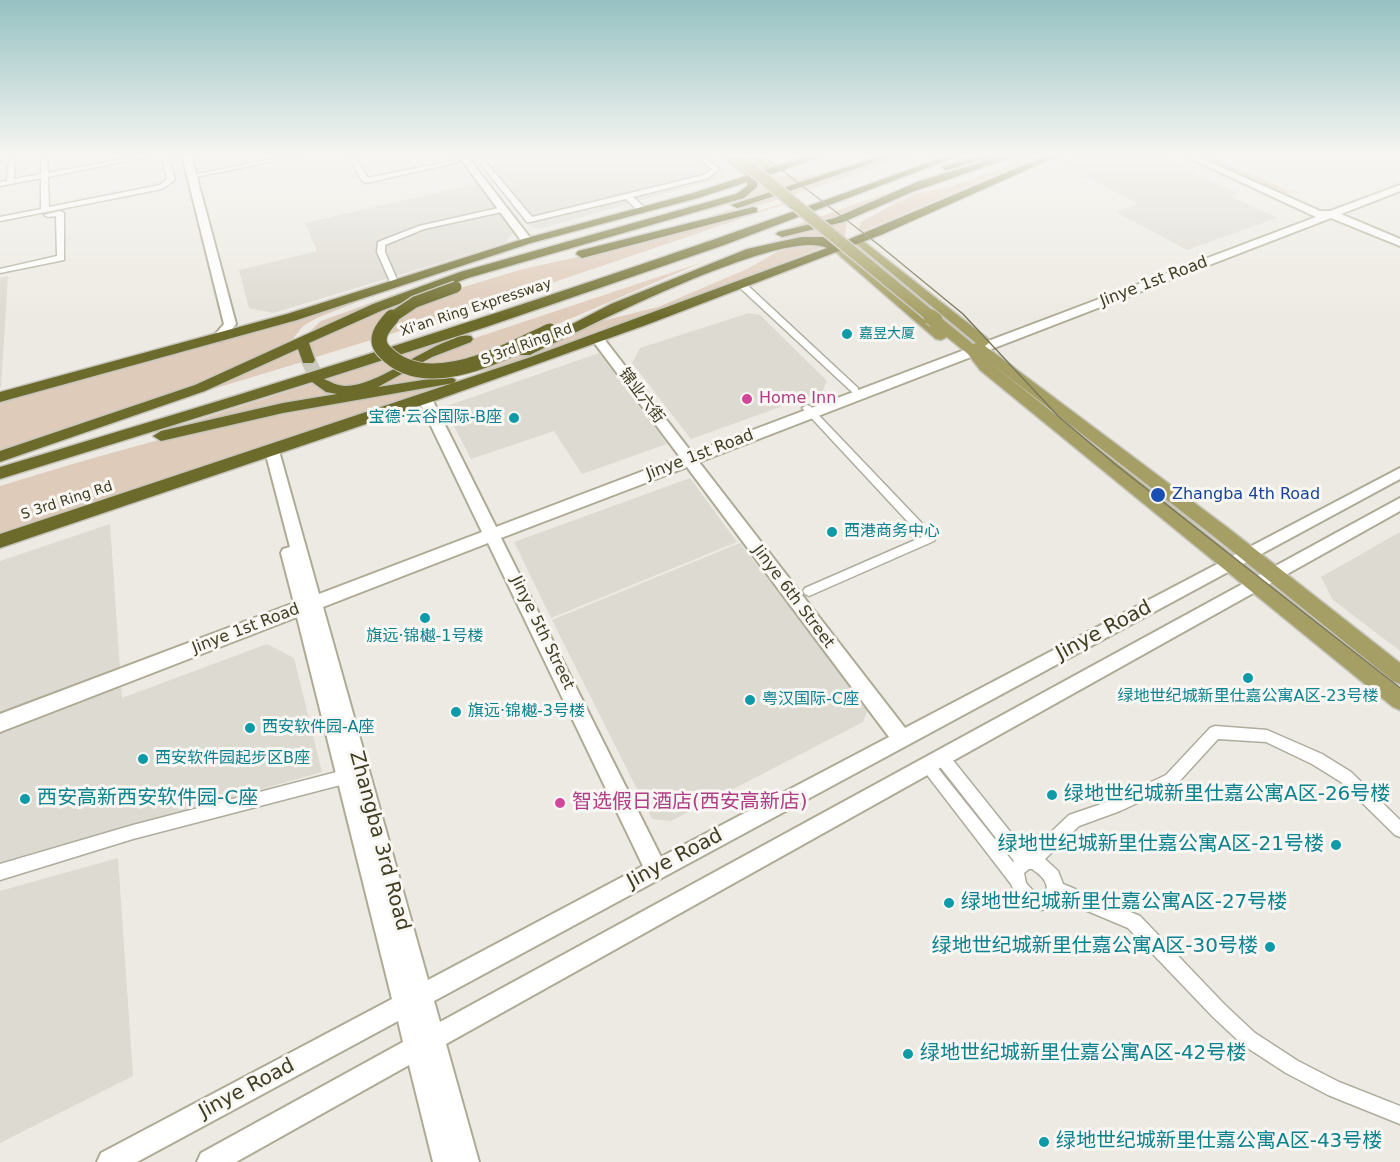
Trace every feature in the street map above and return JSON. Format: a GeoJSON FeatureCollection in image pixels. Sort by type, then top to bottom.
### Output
{"type":"FeatureCollection","features":[{"type":"Feature","properties":{"kind":"highway"},"geometry":{"type":"LineString","coordinates":[[0,397],[254,328],[527,240],[640,209]]}},
{"type":"Feature","properties":{"kind":"highway"},"geometry":{"type":"LineString","coordinates":[[308,360],[303,341],[304,332],[317,320],[398,290],[671,209]]}},
{"type":"Feature","properties":{"kind":"highway"},"geometry":{"type":"LineString","coordinates":[[0,459],[200,388],[357,316],[426,288],[520,258],[697,209]]}},
{"type":"Feature","properties":{"kind":"highway"},"geometry":{"type":"LineString","coordinates":[[426,288],[507,264],[689,220],[722,209]]}},
{"type":"Feature","properties":{"kind":"highway"},"geometry":{"type":"LineString","coordinates":[[616,307],[588,315],[459,368],[421,370],[390,360],[382,350],[380,338],[384,327],[393,316],[413,304],[456,287],[531,266],[694,227],[755,209]]}},
{"type":"Feature","properties":{"kind":"highway","name":"Xi'an Ring Expressway"},"geometry":{"type":"LineString","coordinates":[[0,459],[219,395],[484,312],[785,209]]}},
{"type":"Feature","properties":{"kind":"highway","name":"Xi'an Ring Expressway"},"geometry":{"type":"LineString","coordinates":[[0,473],[335,370],[594,285],[808,209]]}},
{"type":"Feature","properties":{"kind":"highway"},"geometry":{"type":"LineString","coordinates":[[594,285],[784,226],[830,209]]}},
{"type":"Feature","properties":{"kind":"highway"},"geometry":{"type":"LineString","coordinates":[[319,382],[326,387],[342,391],[363,388],[474,335],[756,241],[839,220],[864,209]]}},
{"type":"Feature","properties":{"kind":"highway"},"geometry":{"type":"LineString","coordinates":[[854,233],[863,214],[872,209]]}},
{"type":"Feature","properties":{"kind":"highway","name":"S 3rd Ring Rd"},"geometry":{"type":"LineString","coordinates":[[0,541],[425,399],[597,338],[837,248],[854,233],[914,209]]}},
{"type":"Feature","properties":{"kind":"highway"},"geometry":{"type":"LineString","coordinates":[[0,480],[135,442],[263,412],[446,381],[484,370],[534,349],[616,307],[751,252],[801,240],[823,241],[837,248]]}},
{"type":"Feature","properties":{"kind":"main road"},"geometry":{"type":"LineString","coordinates":[[803,209],[973,347]]}},
{"type":"Feature","properties":{"kind":"main road"},"geometry":{"type":"LineString","coordinates":[[808,209],[938,319]]}},
{"type":"Feature","properties":{"kind":"main road"},"geometry":{"type":"LineString","coordinates":[[854,233],[973,347],[985,367],[1265,580],[1400,675]]}},
{"type":"Feature","properties":{"kind":"main road"},"geometry":{"type":"LineString","coordinates":[[837,248],[973,347]]}},
{"type":"Feature","properties":{"kind":"main road"},"geometry":{"type":"LineString","coordinates":[[1265,580],[1400,701]]}},
{"type":"Feature","properties":{"kind":"street"},"geometry":{"type":"LineString","coordinates":[[0,219],[49,209]]}},
{"type":"Feature","properties":{"kind":"street"},"geometry":{"type":"LineString","coordinates":[[202,209],[230,324],[219,338]]}},
{"type":"Feature","properties":{"kind":"street"},"geometry":{"type":"LineString","coordinates":[[204,209],[239,322],[254,328]]}},
{"type":"Feature","properties":{"kind":"street"},"geometry":{"type":"LineString","coordinates":[[395,284],[381,252],[381,244],[406,233],[502,209]]}},
{"type":"Feature","properties":{"kind":"street"},"geometry":{"type":"LineString","coordinates":[[503,209],[527,240]]}},
{"type":"Feature","properties":{"kind":"street"},"geometry":{"type":"LineString","coordinates":[[521,209],[530,220],[574,209]]}},
{"type":"Feature","properties":{"kind":"street"},"geometry":{"type":"LineString","coordinates":[[1319,209],[1400,241]]}},
{"type":"Feature","properties":{"kind":"street"},"geometry":{"type":"LineString","coordinates":[[1324,209],[1328,212]]}},
{"type":"Feature","properties":{"kind":"street","name":"Jinye 1st Road"},"geometry":{"type":"LineString","coordinates":[[0,714],[493,532],[1335,209]]}},
{"type":"Feature","properties":{"kind":"street","name":"Jinye 1st Road"},"geometry":{"type":"LineString","coordinates":[[1328,212],[1336,209]]}},
{"type":"Feature","properties":{"kind":"street"},"geometry":{"type":"LineString","coordinates":[[0,225],[60,213],[61,258],[0,271]]}},
{"type":"Feature","properties":{"kind":"street"},"geometry":{"type":"LineString","coordinates":[[741,285],[855,390]]}},
{"type":"Feature","properties":{"kind":"street","name":"锦业六街"},"geometry":{"type":"LineString","coordinates":[[597,338],[687,457]]}},
{"type":"Feature","properties":{"kind":"street","name":"Jinye 1st Road"},"geometry":{"type":"LineString","coordinates":[[809,410],[855,390],[973,347]]}},
{"type":"Feature","properties":{"kind":"street","name":"Jinye 5th Street"},"geometry":{"type":"LineString","coordinates":[[425,399],[493,532],[656,869]]}},
{"type":"Feature","properties":{"kind":"street"},"geometry":{"type":"LineString","coordinates":[[809,410],[930,538],[809,591]]}},
{"type":"Feature","properties":{"kind":"street","name":"Zhangba 3rd Road"},"geometry":{"type":"LineString","coordinates":[[268,452],[414,999]]}},
{"type":"Feature","properties":{"kind":"street","name":"Jinye 6th Street"},"geometry":{"type":"LineString","coordinates":[[687,457],[902,739]]}},
{"type":"Feature","properties":{"kind":"street","name":"Jinye Road"},"geometry":{"type":"LineString","coordinates":[[110,1162],[1400,472]]}},
{"type":"Feature","properties":{"kind":"street","name":"Jinye Road"},"geometry":{"type":"LineString","coordinates":[[210,1162],[1400,504]]}},
{"type":"Feature","properties":{"kind":"street","name":"Jinye 1st Road"},"geometry":{"type":"LineString","coordinates":[[0,723],[307,601]]}},
{"type":"Feature","properties":{"kind":"street","name":"Zhangba 3rd Road"},"geometry":{"type":"LineString","coordinates":[[307,601],[348,776],[414,999]]}},
{"type":"Feature","properties":{"kind":"street"},"geometry":{"type":"LineString","coordinates":[[1016,878],[1016,870],[1074,820],[1125,802],[1171,780],[1215,732],[1267,736],[1317,759],[1346,777],[1400,830]]}},
{"type":"Feature","properties":{"kind":"street"},"geometry":{"type":"LineString","coordinates":[[935,763],[1028,862],[1045,867],[1052,875],[1055,889],[1050,898],[1038,901],[1023,893],[1016,878],[935,763]]}},
{"type":"Feature","properties":{"kind":"street"},"geometry":{"type":"LineString","coordinates":[[0,872],[133,832],[348,776]]}},
{"type":"Feature","properties":{"kind":"street"},"geometry":{"type":"LineString","coordinates":[[1055,889],[1134,922],[1249,1039],[1334,1089],[1400,1115]]}},
{"type":"Feature","properties":{"kind":"street"},"geometry":{"type":"LineString","coordinates":[[414,999],[425,1043],[446,1162]]}},
{"type":"Feature","properties":{"kind":"street"},"geometry":{"type":"LineString","coordinates":[[425,1043],[466,1162]]}},
{"type":"Feature","properties":{"kind":"shaded area"},"geometry":{"type":"Polygon","coordinates":[[[365,209],[496,209],[514,232],[505,243],[273,313],[249,308],[239,270],[317,251],[305,223],[365,209]]]}},
{"type":"Feature","properties":{"kind":"shaded area"},"geometry":{"type":"Polygon","coordinates":[[[516,209],[609,209],[539,229],[529,226],[516,209]]]}},
{"type":"Feature","properties":{"kind":"shaded area"},"geometry":{"type":"Polygon","coordinates":[[[731,209],[745,209],[646,237],[731,209]]]}},
{"type":"Feature","properties":{"kind":"shaded area"},"geometry":{"type":"Polygon","coordinates":[[[769,209],[516,295],[313,358],[306,343],[349,322],[440,287],[444,293],[523,269],[668,237],[769,209]]]}},
{"type":"Feature","properties":{"kind":"shaded area"},"geometry":{"type":"Polygon","coordinates":[[[841,209],[854,209],[838,217],[768,235],[841,209]]]}},
{"type":"Feature","properties":{"kind":"shaded area"},"geometry":{"type":"Polygon","coordinates":[[[885,209],[915,209],[858,232],[861,222],[885,209]]]}},
{"type":"Feature","properties":{"kind":"shaded area"},"geometry":{"type":"Polygon","coordinates":[[[1124,209],[1258,209],[1277,218],[1187,250],[1116,212],[1124,209]]]}},
{"type":"Feature","properties":{"kind":"shaded area"},"geometry":{"type":"Polygon","coordinates":[[[847,219],[845,237],[799,236],[759,245],[847,219]]]}},
{"type":"Feature","properties":{"kind":"shaded area"},"geometry":{"type":"Polygon","coordinates":[[[805,245],[816,245],[821,248],[608,330],[512,363],[489,370],[369,389],[411,365],[463,342],[703,262],[546,329],[558,339],[590,324],[658,307],[747,269],[777,252],[805,245]]]}},
{"type":"Feature","properties":{"kind":"shaded area"},"geometry":{"type":"Polygon","coordinates":[[[8,276],[1,387],[0,387],[0,278],[8,276]]]}},
{"type":"Feature","properties":{"kind":"shaded area"},"geometry":{"type":"Polygon","coordinates":[[[406,290],[307,334],[321,321],[406,290]]]}},
{"type":"Feature","properties":{"kind":"shaded area"},"geometry":{"type":"Polygon","coordinates":[[[385,291],[317,318],[303,326],[292,340],[219,376],[0,450],[0,402],[253,333],[385,291]]]}},
{"type":"Feature","properties":{"kind":"shaded area"},"geometry":{"type":"Polygon","coordinates":[[[749,313],[760,315],[827,381],[822,392],[691,439],[632,363],[640,348],[749,313]]]}},
{"type":"Feature","properties":{"kind":"shaded area"},"geometry":{"type":"Polygon","coordinates":[[[470,333],[369,383],[346,388],[320,380],[470,333]]]}},
{"type":"Feature","properties":{"kind":"shaded area"},"geometry":{"type":"Polygon","coordinates":[[[295,347],[302,362],[180,399],[295,347]]]}},
{"type":"Feature","properties":{"kind":"shaded area"},"geometry":{"type":"Polygon","coordinates":[[[599,353],[667,444],[582,474],[554,431],[471,459],[444,407],[599,353]]]}},
{"type":"Feature","properties":{"kind":"shaded area"},"geometry":{"type":"Polygon","coordinates":[[[474,377],[0,534],[0,486],[122,450],[215,426],[474,377]]]}},
{"type":"Feature","properties":{"kind":"shaded area"},"geometry":{"type":"Polygon","coordinates":[[[314,383],[322,390],[342,395],[166,430],[314,383]]]}},
{"type":"Feature","properties":{"kind":"shaded area"},"geometry":{"type":"Polygon","coordinates":[[[690,478],[737,542],[551,618],[514,542],[690,478]]]}},
{"type":"Feature","properties":{"kind":"shaded area"},"geometry":{"type":"Polygon","coordinates":[[[110,524],[122,698],[267,644],[294,658],[322,772],[0,864],[0,561],[110,524]]]}},
{"type":"Feature","properties":{"kind":"shaded area"},"geometry":{"type":"Polygon","coordinates":[[[1400,532],[1400,651],[1333,600],[1321,577],[1400,532]]]}},
{"type":"Feature","properties":{"kind":"shaded area"},"geometry":{"type":"Polygon","coordinates":[[[740,543],[868,709],[863,722],[671,821],[652,819],[552,620],[740,543]]]}},
{"type":"Feature","properties":{"kind":"shaded area"},"geometry":{"type":"Polygon","coordinates":[[[118,858],[133,1076],[0,1143],[0,891],[118,858]]]}},
{"type":"Feature","properties":{"kind":"tunnel"},"geometry":{"type":"LineString","coordinates":[[308,360],[319,382]]}},
{"type":"Feature","properties":{"kind":"tram line"},"geometry":{"type":"LineString","coordinates":[[832,209],[963,314],[1058,416],[1116,465],[1400,688]]}},
{"type":"Feature","properties":{"kind":"place","name":"嘉昱大厦"},"geometry":{"type":"Point","coordinates":[847,334]}},
{"type":"Feature","properties":{"kind":"place","name":"Home Inn"},"geometry":{"type":"Point","coordinates":[747,399]}},
{"type":"Feature","properties":{"kind":"place","name":"宝德·云谷国际-B座"},"geometry":{"type":"Point","coordinates":[514,418]}},
{"type":"Feature","properties":{"kind":"place","name":"Zhangba 4th Road"},"geometry":{"type":"Point","coordinates":[1158,495]}},
{"type":"Feature","properties":{"kind":"place","name":"西港商务中心"},"geometry":{"type":"Point","coordinates":[832,532]}},
{"type":"Feature","properties":{"kind":"place","name":"旗远·锦樾-1号楼"},"geometry":{"type":"Point","coordinates":[425,618]}},
{"type":"Feature","properties":{"kind":"place","name":"绿地世纪城新里仕嘉公寓A区-23号楼"},"geometry":{"type":"Point","coordinates":[1248,678]}},
{"type":"Feature","properties":{"kind":"place","name":"粤汉国际-C座"},"geometry":{"type":"Point","coordinates":[750,700]}},
{"type":"Feature","properties":{"kind":"place","name":"旗远·锦樾-3号楼"},"geometry":{"type":"Point","coordinates":[456,712]}},
{"type":"Feature","properties":{"kind":"place","name":"西安软件园-A座"},"geometry":{"type":"Point","coordinates":[250,728]}},
{"type":"Feature","properties":{"kind":"place","name":"西安软件园起步区B座"},"geometry":{"type":"Point","coordinates":[143,759]}},
{"type":"Feature","properties":{"kind":"place","name":"绿地世纪城新里仕嘉公寓A区-26号楼"},"geometry":{"type":"Point","coordinates":[1052,795]}},
{"type":"Feature","properties":{"kind":"place","name":"西安高新西安软件园-C座"},"geometry":{"type":"Point","coordinates":[25,799]}},
{"type":"Feature","properties":{"kind":"place","name":"智选假日酒店(西安高新店)"},"geometry":{"type":"Point","coordinates":[560,803]}},
{"type":"Feature","properties":{"kind":"place","name":"绿地世纪城新里仕嘉公寓A区-21号楼"},"geometry":{"type":"Point","coordinates":[1336,845]}},
{"type":"Feature","properties":{"kind":"place","name":"绿地世纪城新里仕嘉公寓A区-27号楼"},"geometry":{"type":"Point","coordinates":[949,903]}},
{"type":"Feature","properties":{"kind":"place","name":"绿地世纪城新里仕嘉公寓A区-30号楼"},"geometry":{"type":"Point","coordinates":[1270,947]}},
{"type":"Feature","properties":{"kind":"place","name":"绿地世纪城新里仕嘉公寓A区-42号楼"},"geometry":{"type":"Point","coordinates":[908,1054]}},
{"type":"Feature","properties":{"kind":"place","name":"绿地世纪城新里仕嘉公寓A区-43号楼"},"geometry":{"type":"Point","coordinates":[1044,1142]}}]}
